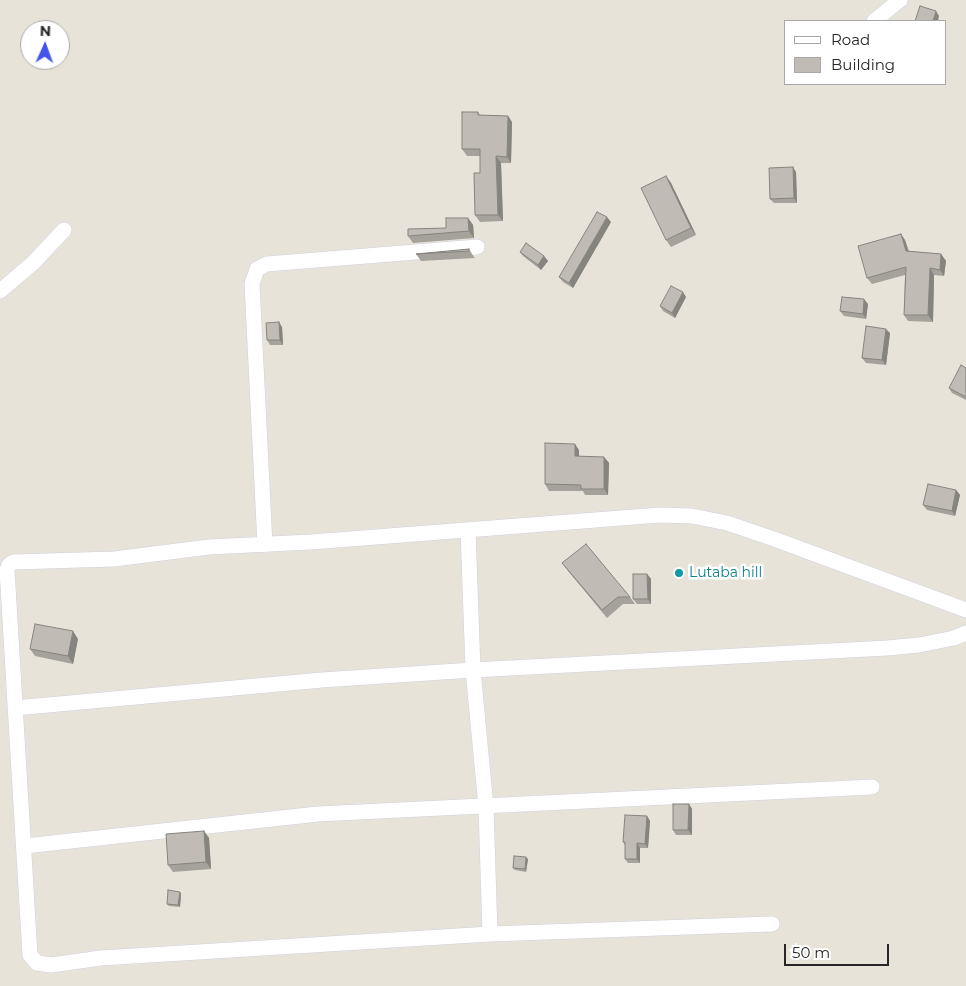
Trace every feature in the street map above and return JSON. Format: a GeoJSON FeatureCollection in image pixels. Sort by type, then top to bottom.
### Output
{"type":"FeatureCollection","features":[{"type":"Feature","properties":{"kind":"street"},"geometry":{"type":"LineString","coordinates":[[875,20],[900,0]]}},
{"type":"Feature","properties":{"kind":"street"},"geometry":{"type":"LineString","coordinates":[[0,291],[33,263],[64,230]]}},
{"type":"Feature","properties":{"kind":"street"},"geometry":{"type":"LineString","coordinates":[[265,545],[252,284],[257,269],[268,264],[477,246]]}},
{"type":"Feature","properties":{"kind":"street"},"geometry":{"type":"LineString","coordinates":[[772,924],[490,934],[101,958],[51,965],[37,963],[30,955],[25,846],[7,570],[13,562],[114,559],[209,548],[660,515],[692,516],[727,523],[774,539],[966,610]]}},
{"type":"Feature","properties":{"kind":"street"},"geometry":{"type":"LineString","coordinates":[[468,530],[473,670],[486,806],[490,934]]}},
{"type":"Feature","properties":{"kind":"street"},"geometry":{"type":"LineString","coordinates":[[15,708],[322,680],[886,648],[928,643],[966,633]]}},
{"type":"Feature","properties":{"kind":"street"},"geometry":{"type":"LineString","coordinates":[[25,846],[318,814],[872,787]]}},
{"type":"Feature","properties":{"kind":"building"},"geometry":{"type":"Polygon","coordinates":[[[920,6],[936,11],[933,20],[915,20],[920,6]]]}},
{"type":"Feature","properties":{"kind":"building"},"geometry":{"type":"Polygon","coordinates":[[[462,112],[478,112],[478,115],[508,116],[507,157],[496,156],[498,215],[475,215],[474,173],[480,173],[480,149],[462,149],[462,112]]]}},
{"type":"Feature","properties":{"kind":"building"},"geometry":{"type":"Polygon","coordinates":[[[793,167],[794,198],[770,199],[769,168],[793,167]]]}},
{"type":"Feature","properties":{"kind":"building"},"geometry":{"type":"Polygon","coordinates":[[[666,176],[691,228],[666,240],[641,188],[666,176]]]}},
{"type":"Feature","properties":{"kind":"building"},"geometry":{"type":"Polygon","coordinates":[[[597,212],[607,217],[569,283],[559,277],[597,212]]]}},
{"type":"Feature","properties":{"kind":"building"},"geometry":{"type":"Polygon","coordinates":[[[446,218],[468,218],[469,231],[408,236],[408,229],[446,228],[446,218]]]}},
{"type":"Feature","properties":{"kind":"building"},"geometry":{"type":"Polygon","coordinates":[[[901,234],[906,251],[941,254],[940,270],[930,268],[928,315],[904,315],[906,267],[867,278],[858,246],[901,234]]]}},
{"type":"Feature","properties":{"kind":"building"},"geometry":{"type":"Polygon","coordinates":[[[526,243],[544,256],[538,265],[520,252],[526,243]]]}},
{"type":"Feature","properties":{"kind":"building"},"geometry":{"type":"Polygon","coordinates":[[[469,249],[469,251],[416,254],[469,249]]]}},
{"type":"Feature","properties":{"kind":"building"},"geometry":{"type":"Polygon","coordinates":[[[671,286],[683,292],[672,313],[660,306],[671,286]]]}},
{"type":"Feature","properties":{"kind":"building"},"geometry":{"type":"Polygon","coordinates":[[[842,297],[864,299],[863,314],[840,311],[842,297]]]}},
{"type":"Feature","properties":{"kind":"building"},"geometry":{"type":"Polygon","coordinates":[[[279,322],[280,340],[267,340],[266,323],[279,322]]]}},
{"type":"Feature","properties":{"kind":"building"},"geometry":{"type":"Polygon","coordinates":[[[866,326],[886,329],[882,360],[862,358],[866,326]]]}},
{"type":"Feature","properties":{"kind":"building"},"geometry":{"type":"Polygon","coordinates":[[[961,365],[966,368],[966,397],[949,388],[961,365]]]}},
{"type":"Feature","properties":{"kind":"building"},"geometry":{"type":"Polygon","coordinates":[[[545,443],[575,444],[575,456],[604,457],[604,489],[581,489],[581,485],[545,484],[545,443]]]}},
{"type":"Feature","properties":{"kind":"building"},"geometry":{"type":"Polygon","coordinates":[[[928,484],[956,490],[952,511],[923,505],[928,484]]]}},
{"type":"Feature","properties":{"kind":"building"},"geometry":{"type":"Polygon","coordinates":[[[586,544],[630,597],[618,597],[602,610],[562,563],[586,544]]]}},
{"type":"Feature","properties":{"kind":"building"},"geometry":{"type":"Polygon","coordinates":[[[633,574],[647,574],[648,599],[633,599],[633,574]]]}},
{"type":"Feature","properties":{"kind":"building"},"geometry":{"type":"Polygon","coordinates":[[[35,624],[73,631],[68,656],[30,649],[35,624]]]}},
{"type":"Feature","properties":{"kind":"building"},"geometry":{"type":"Polygon","coordinates":[[[673,804],[689,804],[688,830],[673,830],[673,804]]]}},
{"type":"Feature","properties":{"kind":"building"},"geometry":{"type":"Polygon","coordinates":[[[625,815],[647,816],[645,844],[637,843],[637,859],[625,859],[625,842],[623,842],[625,815]]]}},
{"type":"Feature","properties":{"kind":"building"},"geometry":{"type":"Polygon","coordinates":[[[204,831],[206,862],[168,865],[166,834],[204,831]]]}},
{"type":"Feature","properties":{"kind":"building"},"geometry":{"type":"Polygon","coordinates":[[[514,856],[526,857],[525,869],[513,868],[514,856]]]}},
{"type":"Feature","properties":{"kind":"building"},"geometry":{"type":"Polygon","coordinates":[[[168,890],[180,892],[178,905],[167,904],[168,890]]]}},
{"type":"Feature","properties":{"kind":"place","name":"Lutaba hill"},"geometry":{"type":"Point","coordinates":[679,573]}}]}
